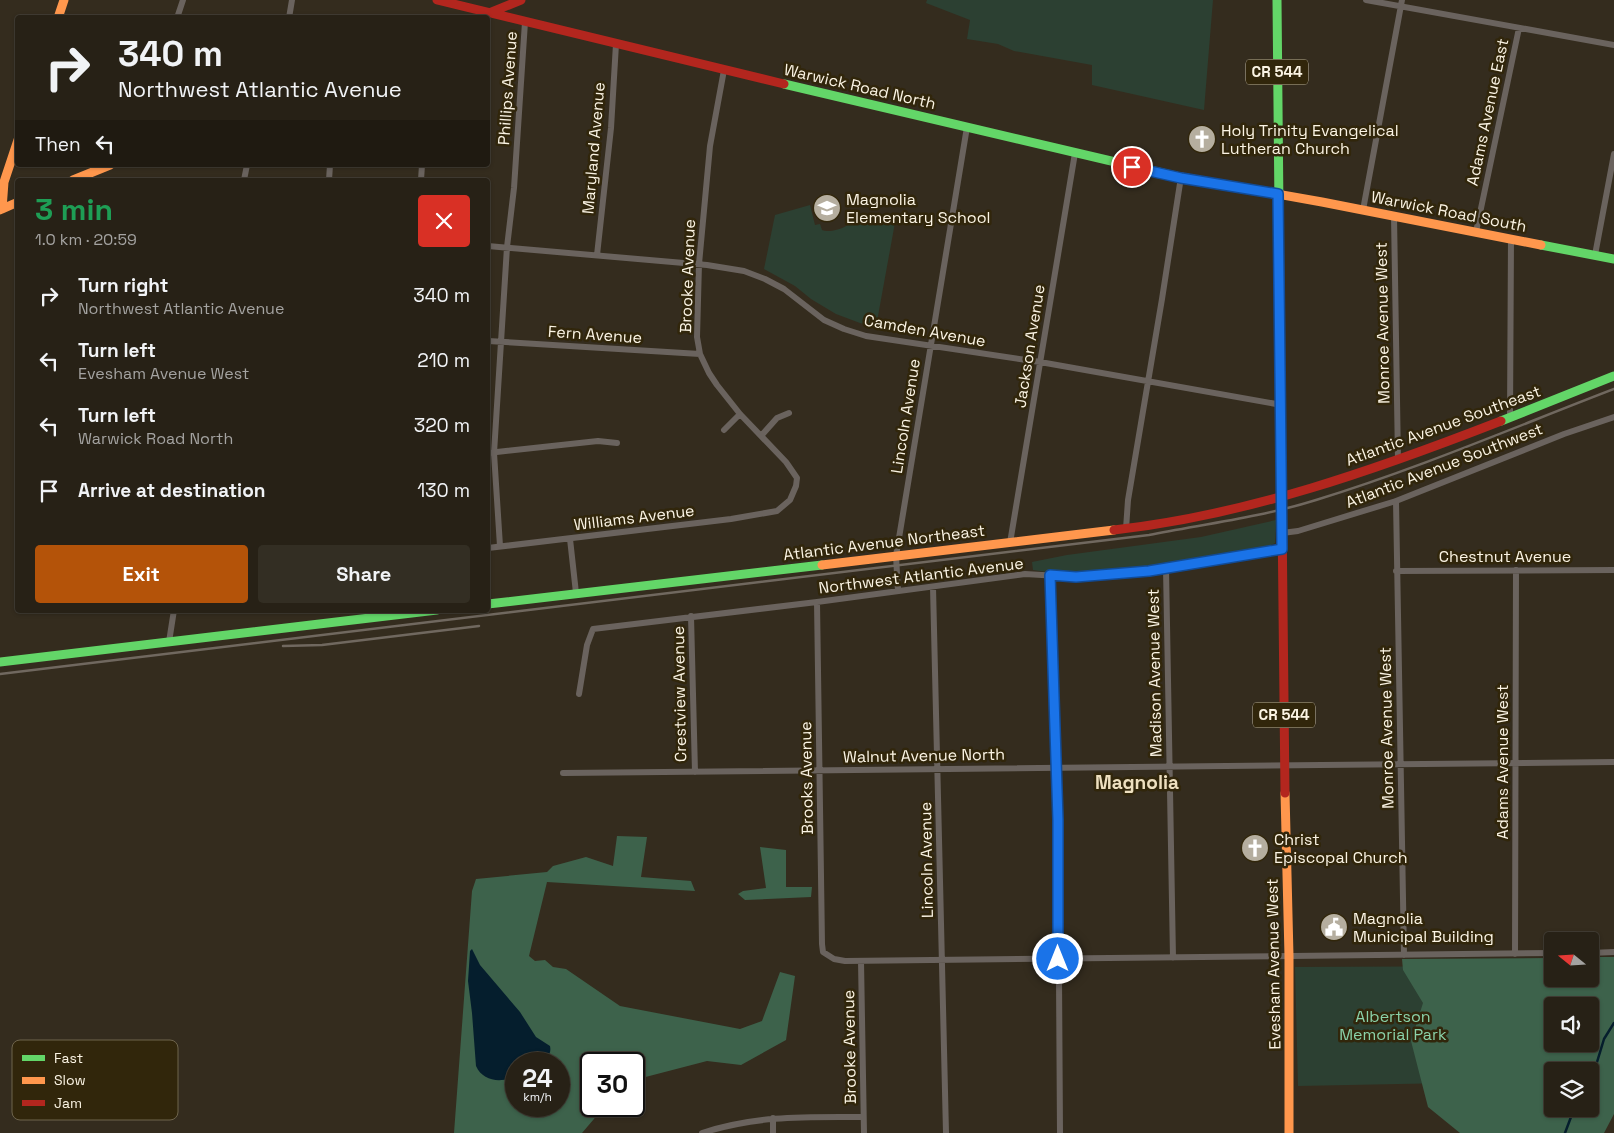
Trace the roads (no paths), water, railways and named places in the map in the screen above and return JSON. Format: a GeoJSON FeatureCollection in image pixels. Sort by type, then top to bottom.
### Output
{"type":"FeatureCollection","features":[{"type":"Feature","properties":{"kind":"main road"},"geometry":{"type":"LineString","coordinates":[[59,15],[64,0]]}},
{"type":"Feature","properties":{"kind":"main road","name":"Warwick Road North"},"geometry":{"type":"LineString","coordinates":[[437,0],[460,3],[488,13],[525,22],[1181,178],[1278,194]]}},
{"type":"Feature","properties":{"kind":"main road"},"geometry":{"type":"LineString","coordinates":[[484,15],[521,0]]}},
{"type":"Feature","properties":{"kind":"main road","name":"CR 544"},"geometry":{"type":"LineString","coordinates":[[1277,0],[1278,194]]}},
{"type":"Feature","properties":{"kind":"main road"},"geometry":{"type":"LineString","coordinates":[[15,149],[0,198],[1,209],[15,203]]}},
{"type":"Feature","properties":{"kind":"main road"},"geometry":{"type":"LineString","coordinates":[[78,178],[105,167]]}},
{"type":"Feature","properties":{"kind":"main road","name":"Warwick Road South"},"geometry":{"type":"LineString","coordinates":[[1278,194],[1614,259]]}},
{"type":"Feature","properties":{"kind":"main road","name":"Evesham Avenue West"},"geometry":{"type":"LineString","coordinates":[[1278,194],[1282,405],[1289,1133]]}},
{"type":"Feature","properties":{"kind":"main road","name":"Atlantic Avenue Southeast"},"geometry":{"type":"LineString","coordinates":[[1282,498],[1398,460],[1614,376]]}},
{"type":"Feature","properties":{"kind":"main road","name":"Atlantic Avenue Northeast"},"geometry":{"type":"LineString","coordinates":[[490,604],[1126,529],[1182,521],[1282,498]]}},
{"type":"Feature","properties":{"kind":"main road"},"geometry":{"type":"LineString","coordinates":[[0,662],[413,613]]}},
{"type":"Feature","properties":{"kind":"street"},"geometry":{"type":"LineString","coordinates":[[178,15],[183,0]]}},
{"type":"Feature","properties":{"kind":"street"},"geometry":{"type":"LineString","coordinates":[[290,15],[292,0]]}},
{"type":"Feature","properties":{"kind":"street"},"geometry":{"type":"LineString","coordinates":[[1366,0],[1401,3],[1519,28],[1614,45]]}},
{"type":"Feature","properties":{"kind":"street"},"geometry":{"type":"LineString","coordinates":[[1363,210],[1401,3]]}},
{"type":"Feature","properties":{"kind":"street","name":"Phillips Avenue"},"geometry":{"type":"LineString","coordinates":[[500,546],[491,453],[507,247],[514,188],[525,22]]}},
{"type":"Feature","properties":{"kind":"street","name":"Adams Avenue East"},"geometry":{"type":"LineString","coordinates":[[1476,232],[1519,28]]}},
{"type":"Feature","properties":{"kind":"street","name":"Maryland Avenue"},"geometry":{"type":"LineString","coordinates":[[596,254],[611,128],[616,44]]}},
{"type":"Feature","properties":{"kind":"street","name":"Brooke Avenue"},"geometry":{"type":"LineString","coordinates":[[724,70],[710,146],[699,264],[697,338],[700,354],[717,385],[740,414],[786,462],[797,478],[790,500],[783,506]]}},
{"type":"Feature","properties":{"kind":"street","name":"Lincoln Avenue"},"geometry":{"type":"LineString","coordinates":[[898,591],[896,556],[967,127]]}},
{"type":"Feature","properties":{"kind":"street","name":"Jackson Avenue"},"geometry":{"type":"LineString","coordinates":[[1010,543],[1074,153]]}},
{"type":"Feature","properties":{"kind":"street"},"geometry":{"type":"LineString","coordinates":[[1595,255],[1614,154]]}},
{"type":"Feature","properties":{"kind":"street"},"geometry":{"type":"LineString","coordinates":[[1126,529],[1128,500],[1181,178]]}},
{"type":"Feature","properties":{"kind":"street","name":"Monroe Avenue West"},"geometry":{"type":"LineString","coordinates":[[1394,216],[1398,460]]}},
{"type":"Feature","properties":{"kind":"street"},"geometry":{"type":"LineString","coordinates":[[1510,417],[1511,238]]}},
{"type":"Feature","properties":{"kind":"street","name":"Camden Avenue"},"geometry":{"type":"LineString","coordinates":[[490,246],[699,264],[744,271],[784,289],[824,320],[866,336],[1040,362],[1282,405]]}},
{"type":"Feature","properties":{"kind":"street","name":"Fern Avenue"},"geometry":{"type":"LineString","coordinates":[[490,340],[700,354]]}},
{"type":"Feature","properties":{"kind":"street"},"geometry":{"type":"LineString","coordinates":[[761,436],[777,418],[789,413]]}},
{"type":"Feature","properties":{"kind":"street"},"geometry":{"type":"LineString","coordinates":[[724,430],[740,414]]}},
{"type":"Feature","properties":{"kind":"street","name":"Atlantic Avenue Southwest"},"geometry":{"type":"LineString","coordinates":[[1282,533],[1298,531],[1396,501],[1564,434],[1614,417]]}},
{"type":"Feature","properties":{"kind":"street"},"geometry":{"type":"LineString","coordinates":[[491,453],[598,441],[618,443]]}},
{"type":"Feature","properties":{"kind":"street","name":"Monroe Avenue West"},"geometry":{"type":"LineString","coordinates":[[1396,501],[1404,955]]}},
{"type":"Feature","properties":{"kind":"street","name":"Williams Avenue"},"geometry":{"type":"LineString","coordinates":[[490,548],[732,519],[777,511],[783,506]]}},
{"type":"Feature","properties":{"kind":"street"},"geometry":{"type":"LineString","coordinates":[[570,539],[576,593]]}},
{"type":"Feature","properties":{"kind":"street","name":"Northwest Atlantic Avenue"},"geometry":{"type":"LineString","coordinates":[[579,694],[587,645],[593,629],[817,602],[1025,574],[1076,577],[1107,575],[1166,568],[1282,549]]}},
{"type":"Feature","properties":{"kind":"street","name":"Madison Avenue West"},"geometry":{"type":"LineString","coordinates":[[1166,568],[1173,958]]}},
{"type":"Feature","properties":{"kind":"street","name":"Adams Avenue West"},"geometry":{"type":"LineString","coordinates":[[1515,954],[1516,570]]}},
{"type":"Feature","properties":{"kind":"street","name":"Chestnut Avenue"},"geometry":{"type":"LineString","coordinates":[[1396,571],[1614,570]]}},
{"type":"Feature","properties":{"kind":"street"},"geometry":{"type":"LineString","coordinates":[[1050,575],[1056,768],[1060,1133]]}},
{"type":"Feature","properties":{"kind":"street","name":"Lincoln Avenue"},"geometry":{"type":"LineString","coordinates":[[933,587],[946,1133]]}},
{"type":"Feature","properties":{"kind":"street","name":"Brooks Avenue"},"geometry":{"type":"LineString","coordinates":[[817,602],[821,770],[822,944],[825,953],[834,959],[861,961]]}},
{"type":"Feature","properties":{"kind":"street"},"geometry":{"type":"LineString","coordinates":[[169,642],[174,613]]}},
{"type":"Feature","properties":{"kind":"street","name":"Crestview Avenue"},"geometry":{"type":"LineString","coordinates":[[691,616],[695,772]]}},
{"type":"Feature","properties":{"kind":"street","name":"Walnut Avenue North"},"geometry":{"type":"LineString","coordinates":[[563,773],[1614,762]]}},
{"type":"Feature","properties":{"kind":"street"},"geometry":{"type":"LineString","coordinates":[[1599,952],[1614,952]]}},
{"type":"Feature","properties":{"kind":"street"},"geometry":{"type":"LineString","coordinates":[[861,961],[1544,953]]}},
{"type":"Feature","properties":{"kind":"street","name":"Brooke Avenue"},"geometry":{"type":"LineString","coordinates":[[861,961],[864,1133]]}},
{"type":"Feature","properties":{"kind":"street"},"geometry":{"type":"LineString","coordinates":[[702,1133],[727,1125],[773,1118],[863,1117]]}},
{"type":"Feature","properties":{"kind":"street"},"geometry":{"type":"LineString","coordinates":[[773,1118],[773,1133]]}},
{"type":"Feature","properties":{"kind":"water"},"geometry":{"type":"Polygon","coordinates":[[[472,949],[480,965],[520,1012],[536,1037],[550,1046],[549,1052],[505,1052],[505,1080],[488,1078],[476,1066],[468,981],[470,951],[472,949]]]}},
{"type":"Feature","properties":{"kind":"waterway"},"geometry":{"type":"LineString","coordinates":[[1597,1062],[1604,1039],[1614,1023]]}},
{"type":"Feature","properties":{"kind":"waterway"},"geometry":{"type":"LineString","coordinates":[[1565,1133],[1571,1117]]}},
{"type":"Feature","properties":{"kind":"railway"},"geometry":{"type":"LineString","coordinates":[[0,674],[1149,535],[1254,516],[1316,500],[1429,461],[1614,389]]}},
{"type":"Feature","properties":{"kind":"railway"},"geometry":{"type":"LineString","coordinates":[[283,646],[322,645],[479,626]]}},
{"type":"Feature","properties":{"kind":"place","name":"Holy Trinity Evangelical Lutheran Church"},"geometry":{"type":"Point","coordinates":[1202,139]}},
{"type":"Feature","properties":{"kind":"place","name":"Magnolia Elementary School"},"geometry":{"type":"Point","coordinates":[827,208]}},
{"type":"Feature","properties":{"kind":"place","name":"Christ Episcopal Church"},"geometry":{"type":"Point","coordinates":[1255,848]}},
{"type":"Feature","properties":{"kind":"place","name":"Magnolia Municipal Building"},"geometry":{"type":"Point","coordinates":[1334,927]}},
{"type":"Feature","properties":{"kind":"district","name":"Magnolia"},"geometry":{"type":"Point","coordinates":[1137,782]}},
{"type":"Feature","properties":{"kind":"park label","name":"Albertson Memorial Park"},"geometry":{"type":"Point","coordinates":[1393,1025]}}]}
